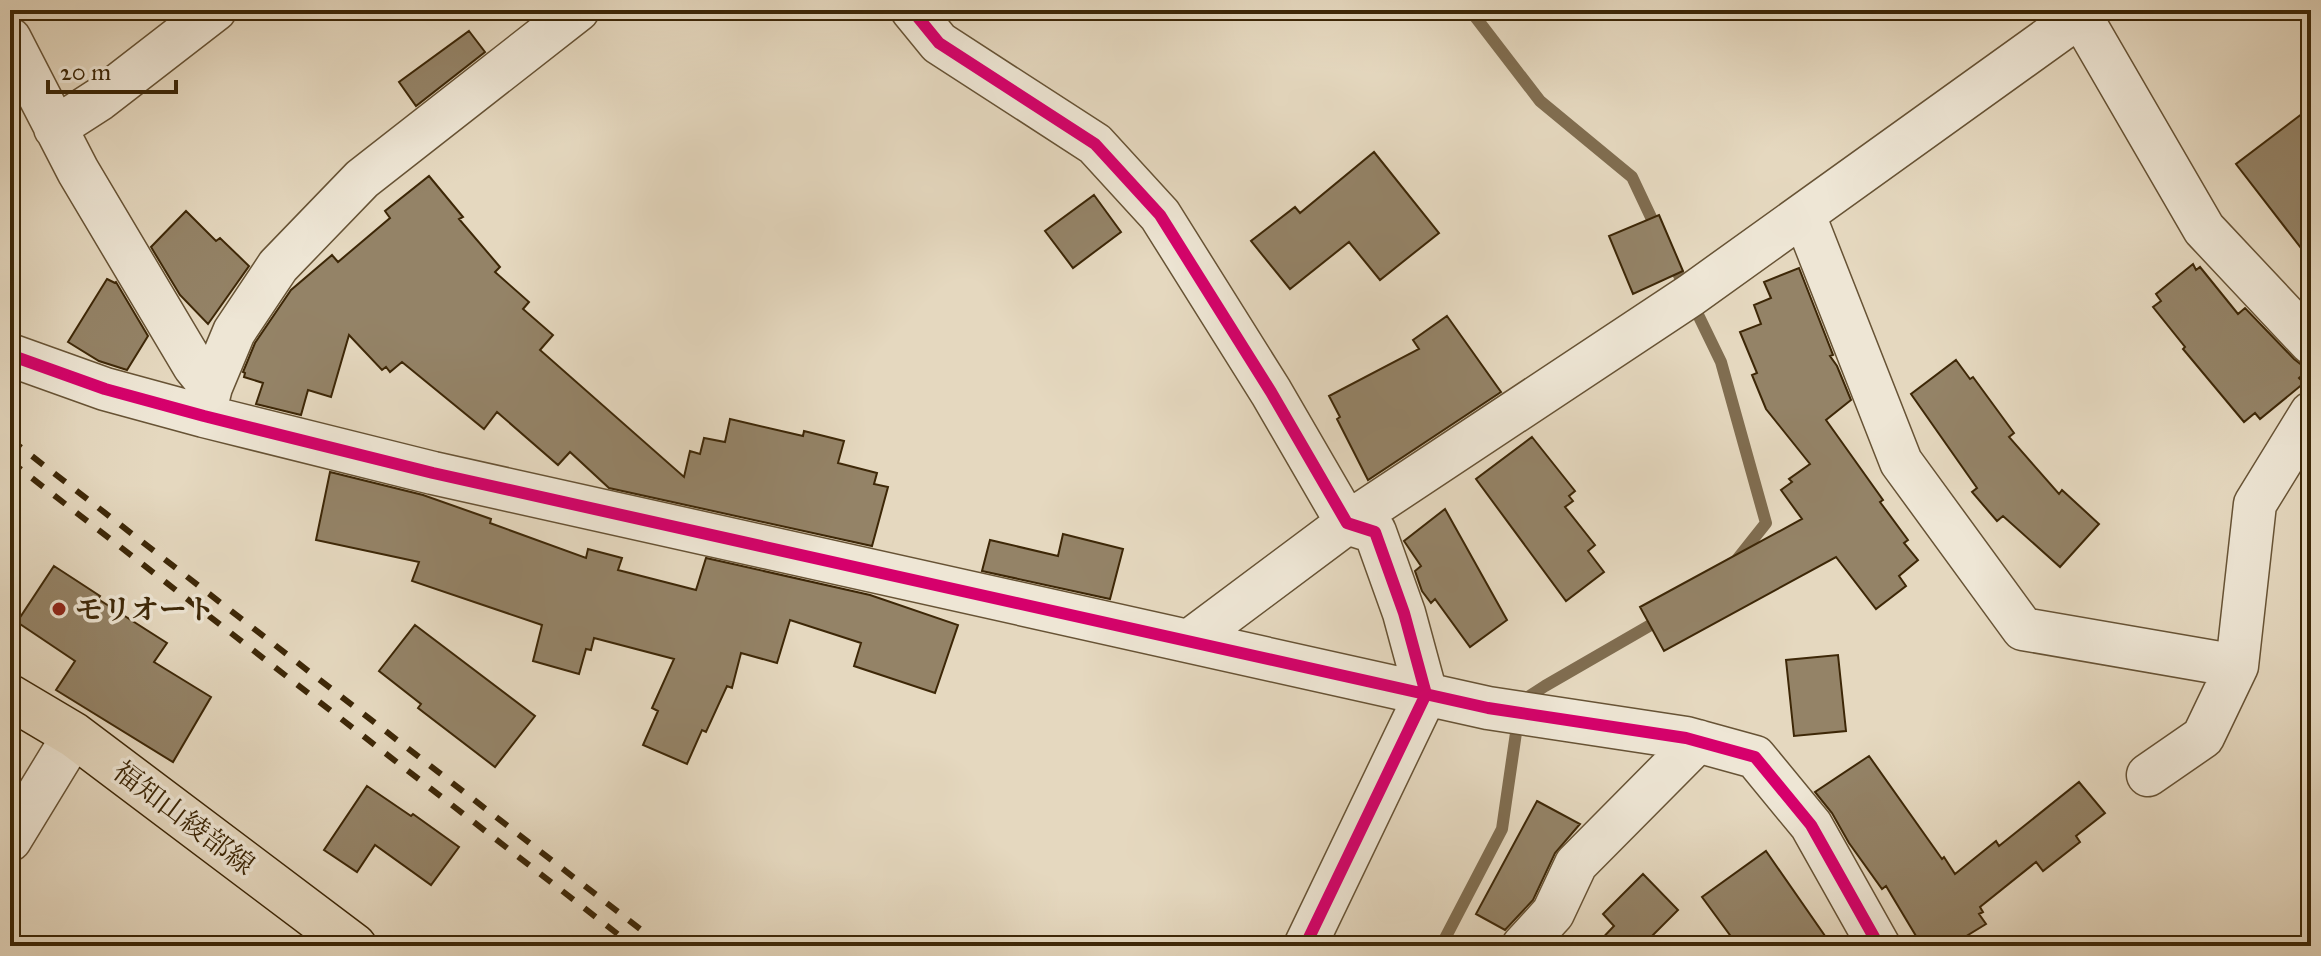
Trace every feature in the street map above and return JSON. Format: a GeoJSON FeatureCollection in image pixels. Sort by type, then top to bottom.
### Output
{"type":"FeatureCollection","features":[{"type":"Feature","properties":{"kind":"main road","name":"福知山綾部線"},"geometry":{"type":"LineString","coordinates":[[10,697],[74,735],[354,946]]}},
{"type":"Feature","properties":{"kind":"street"},"geometry":{"type":"LineString","coordinates":[[55,128],[100,99],[215,10]]}},
{"type":"Feature","properties":{"kind":"street"},"geometry":{"type":"LineString","coordinates":[[207,402],[234,332],[288,255],[362,179],[578,10]]}},
{"type":"Feature","properties":{"kind":"street"},"geometry":{"type":"LineString","coordinates":[[912,10],[939,43],[1095,144],[1160,215],[1271,392],[1347,523],[1375,532],[1404,613],[1426,694],[1305,946]]}},
{"type":"Feature","properties":{"kind":"street"},"geometry":{"type":"LineString","coordinates":[[1189,641],[1347,523],[1691,295],[2082,12],[2204,229],[2311,343]]}},
{"type":"Feature","properties":{"kind":"street"},"geometry":{"type":"LineString","coordinates":[[10,39],[78,171],[194,366],[207,402]]}},
{"type":"Feature","properties":{"kind":"street"},"geometry":{"type":"LineString","coordinates":[[1804,215],[1901,462],[2023,629],[2237,666]]}},
{"type":"Feature","properties":{"kind":"street"},"geometry":{"type":"LineString","coordinates":[[10,355],[105,389],[207,402],[433,473],[1426,694],[1507,711],[1698,741],[1755,757],[1811,825],[1879,946]]}},
{"type":"Feature","properties":{"kind":"street"},"geometry":{"type":"LineString","coordinates":[[2148,775],[2203,737],[2237,666],[2255,504],[2311,413]]}},
{"type":"Feature","properties":{"kind":"street"},"geometry":{"type":"LineString","coordinates":[[10,840],[74,735]]}},
{"type":"Feature","properties":{"kind":"street"},"geometry":{"type":"LineString","coordinates":[[1523,946],[1553,913],[1576,864],[1698,741]]}},
{"type":"Feature","properties":{"kind":"building"},"geometry":{"type":"Polygon","coordinates":[[[469,31],[485,52],[416,106],[399,82],[469,31]]]}},
{"type":"Feature","properties":{"kind":"building"},"geometry":{"type":"Polygon","coordinates":[[[2311,107],[2311,261],[2236,164],[2311,107]]]}},
{"type":"Feature","properties":{"kind":"building"},"geometry":{"type":"Polygon","coordinates":[[[1374,152],[1439,233],[1380,280],[1349,242],[1290,289],[1251,241],[1295,207],[1300,213],[1374,152]]]}},
{"type":"Feature","properties":{"kind":"building"},"geometry":{"type":"Polygon","coordinates":[[[429,176],[463,217],[459,219],[500,267],[495,272],[529,302],[523,309],[553,335],[540,350],[684,477],[690,451],[700,454],[704,438],[725,442],[730,419],[803,436],[804,431],[844,441],[838,463],[877,473],[874,484],[888,487],[872,546],[609,488],[570,452],[558,465],[497,412],[484,429],[402,362],[390,372],[386,367],[382,370],[349,335],[331,397],[308,390],[301,415],[256,404],[263,383],[244,377],[243,372],[255,343],[291,290],[332,255],[338,262],[390,218],[385,211],[429,176]]]}},
{"type":"Feature","properties":{"kind":"building"},"geometry":{"type":"Polygon","coordinates":[[[1094,195],[1121,232],[1073,268],[1045,231],[1094,195]]]}},
{"type":"Feature","properties":{"kind":"building"},"geometry":{"type":"Polygon","coordinates":[[[186,211],[216,241],[220,238],[249,266],[208,324],[180,295],[151,247],[186,211]]]}},
{"type":"Feature","properties":{"kind":"building"},"geometry":{"type":"Polygon","coordinates":[[[1659,215],[1683,271],[1633,294],[1609,236],[1659,215]]]}},
{"type":"Feature","properties":{"kind":"building"},"geometry":{"type":"Polygon","coordinates":[[[2193,264],[2196,270],[2200,267],[2238,314],[2245,308],[2308,370],[2299,378],[2304,383],[2260,419],[2255,413],[2244,422],[2183,349],[2185,347],[2153,307],[2161,301],[2156,294],[2193,264]]]}},
{"type":"Feature","properties":{"kind":"building"},"geometry":{"type":"Polygon","coordinates":[[[1799,268],[1833,355],[1830,356],[1851,400],[1826,420],[1883,500],[1880,502],[1908,540],[1904,543],[1918,560],[1899,576],[1906,586],[1876,609],[1836,557],[1664,651],[1640,607],[1802,519],[1781,490],[1792,482],[1789,479],[1810,464],[1766,409],[1752,375],[1757,373],[1740,332],[1761,324],[1754,305],[1771,298],[1764,282],[1799,268]]]}},
{"type":"Feature","properties":{"kind":"building"},"geometry":{"type":"Polygon","coordinates":[[[107,279],[116,282],[148,336],[127,370],[99,361],[68,342],[107,279]]]}},
{"type":"Feature","properties":{"kind":"building"},"geometry":{"type":"Polygon","coordinates":[[[1447,316],[1501,392],[1368,480],[1337,419],[1340,417],[1329,396],[1419,349],[1413,340],[1447,316]]]}},
{"type":"Feature","properties":{"kind":"building"},"geometry":{"type":"Polygon","coordinates":[[[1956,360],[1970,379],[1973,377],[2014,433],[2009,437],[2059,494],[2062,490],[2099,524],[2060,567],[2003,516],[1997,521],[1972,492],[1977,488],[1911,394],[1956,360]]]}},
{"type":"Feature","properties":{"kind":"building"},"geometry":{"type":"Polygon","coordinates":[[[1532,437],[1575,491],[1569,496],[1573,501],[1565,507],[1595,545],[1588,551],[1604,572],[1566,601],[1476,479],[1532,437]]]}},
{"type":"Feature","properties":{"kind":"building"},"geometry":{"type":"Polygon","coordinates":[[[330,472],[423,495],[586,558],[588,549],[622,558],[618,570],[696,590],[706,558],[870,595],[958,625],[935,693],[854,666],[861,643],[790,620],[777,663],[741,653],[732,688],[727,686],[687,764],[643,745],[658,711],[652,708],[674,659],[594,638],[591,650],[586,649],[579,674],[533,661],[542,625],[412,581],[419,562],[316,540],[330,472]]]}},
{"type":"Feature","properties":{"kind":"building"},"geometry":{"type":"Polygon","coordinates":[[[1445,509],[1507,620],[1470,647],[1435,599],[1431,603],[1422,591],[1415,571],[1421,566],[1404,541],[1445,509]]]}},
{"type":"Feature","properties":{"kind":"building"},"geometry":{"type":"Polygon","coordinates":[[[1063,534],[1123,549],[1110,599],[982,571],[990,540],[1058,556],[1063,534]]]}},
{"type":"Feature","properties":{"kind":"building"},"geometry":{"type":"Polygon","coordinates":[[[54,566],[100,596],[98,599],[167,643],[154,662],[211,697],[173,762],[56,690],[75,661],[17,622],[54,566]]]}},
{"type":"Feature","properties":{"kind":"building"},"geometry":{"type":"Polygon","coordinates":[[[415,625],[535,716],[495,767],[418,708],[421,704],[379,671],[415,625]]]}},
{"type":"Feature","properties":{"kind":"building"},"geometry":{"type":"Polygon","coordinates":[[[1838,655],[1846,731],[1794,736],[1786,660],[1838,655]]]}},
{"type":"Feature","properties":{"kind":"building"},"geometry":{"type":"Polygon","coordinates":[[[1869,756],[1955,874],[1996,841],[1999,846],[2079,782],[2105,813],[2076,836],[2080,842],[2043,871],[2036,862],[1980,907],[1983,912],[1979,914],[1986,924],[1950,946],[1922,946],[1886,886],[1882,889],[1815,792],[1869,756]]]}},
{"type":"Feature","properties":{"kind":"building"},"geometry":{"type":"Polygon","coordinates":[[[367,786],[459,847],[431,885],[375,845],[357,872],[324,850],[367,786]]]}},
{"type":"Feature","properties":{"kind":"building"},"geometry":{"type":"Polygon","coordinates":[[[1537,801],[1580,824],[1555,853],[1533,900],[1505,930],[1476,914],[1537,801]]]}},
{"type":"Feature","properties":{"kind":"building"},"geometry":{"type":"Polygon","coordinates":[[[1766,851],[1832,946],[1738,946],[1702,897],[1766,851]]]}},
{"type":"Feature","properties":{"kind":"building"},"geometry":{"type":"Polygon","coordinates":[[[1643,874],[1678,910],[1642,946],[1595,946],[1614,926],[1603,914],[1643,874]]]}},
{"type":"Feature","properties":{"kind":"waterway"},"geometry":{"type":"LineString","coordinates":[[1470,10],[1540,101],[1632,177],[1657,230]]}},
{"type":"Feature","properties":{"kind":"waterway"},"geometry":{"type":"LineString","coordinates":[[1672,261],[1721,362],[1766,523],[1735,562]]}},
{"type":"Feature","properties":{"kind":"waterway"},"geometry":{"type":"LineString","coordinates":[[1522,701],[1661,619]]}},
{"type":"Feature","properties":{"kind":"waterway"},"geometry":{"type":"LineString","coordinates":[[1441,946],[1502,829],[1518,719]]}},
{"type":"Feature","properties":{"kind":"railway"},"geometry":{"type":"LineString","coordinates":[[10,439],[662,946]]}},
{"type":"Feature","properties":{"kind":"railway"},"geometry":{"type":"LineString","coordinates":[[10,461],[633,946]]}},
{"type":"Feature","properties":{"kind":"cycle path"},"geometry":{"type":"LineString","coordinates":[[912,10],[939,43],[1095,144],[1160,215],[1271,392],[1347,523],[1375,532],[1404,613],[1426,694],[1305,946]]}},
{"type":"Feature","properties":{"kind":"cycle path"},"geometry":{"type":"LineString","coordinates":[[10,355],[105,389],[433,473],[1488,708],[1686,738],[1755,757],[1811,825],[1879,946]]}},
{"type":"Feature","properties":{"kind":"place","name":"モリオート"},"geometry":{"type":"Point","coordinates":[59,609]}}]}
